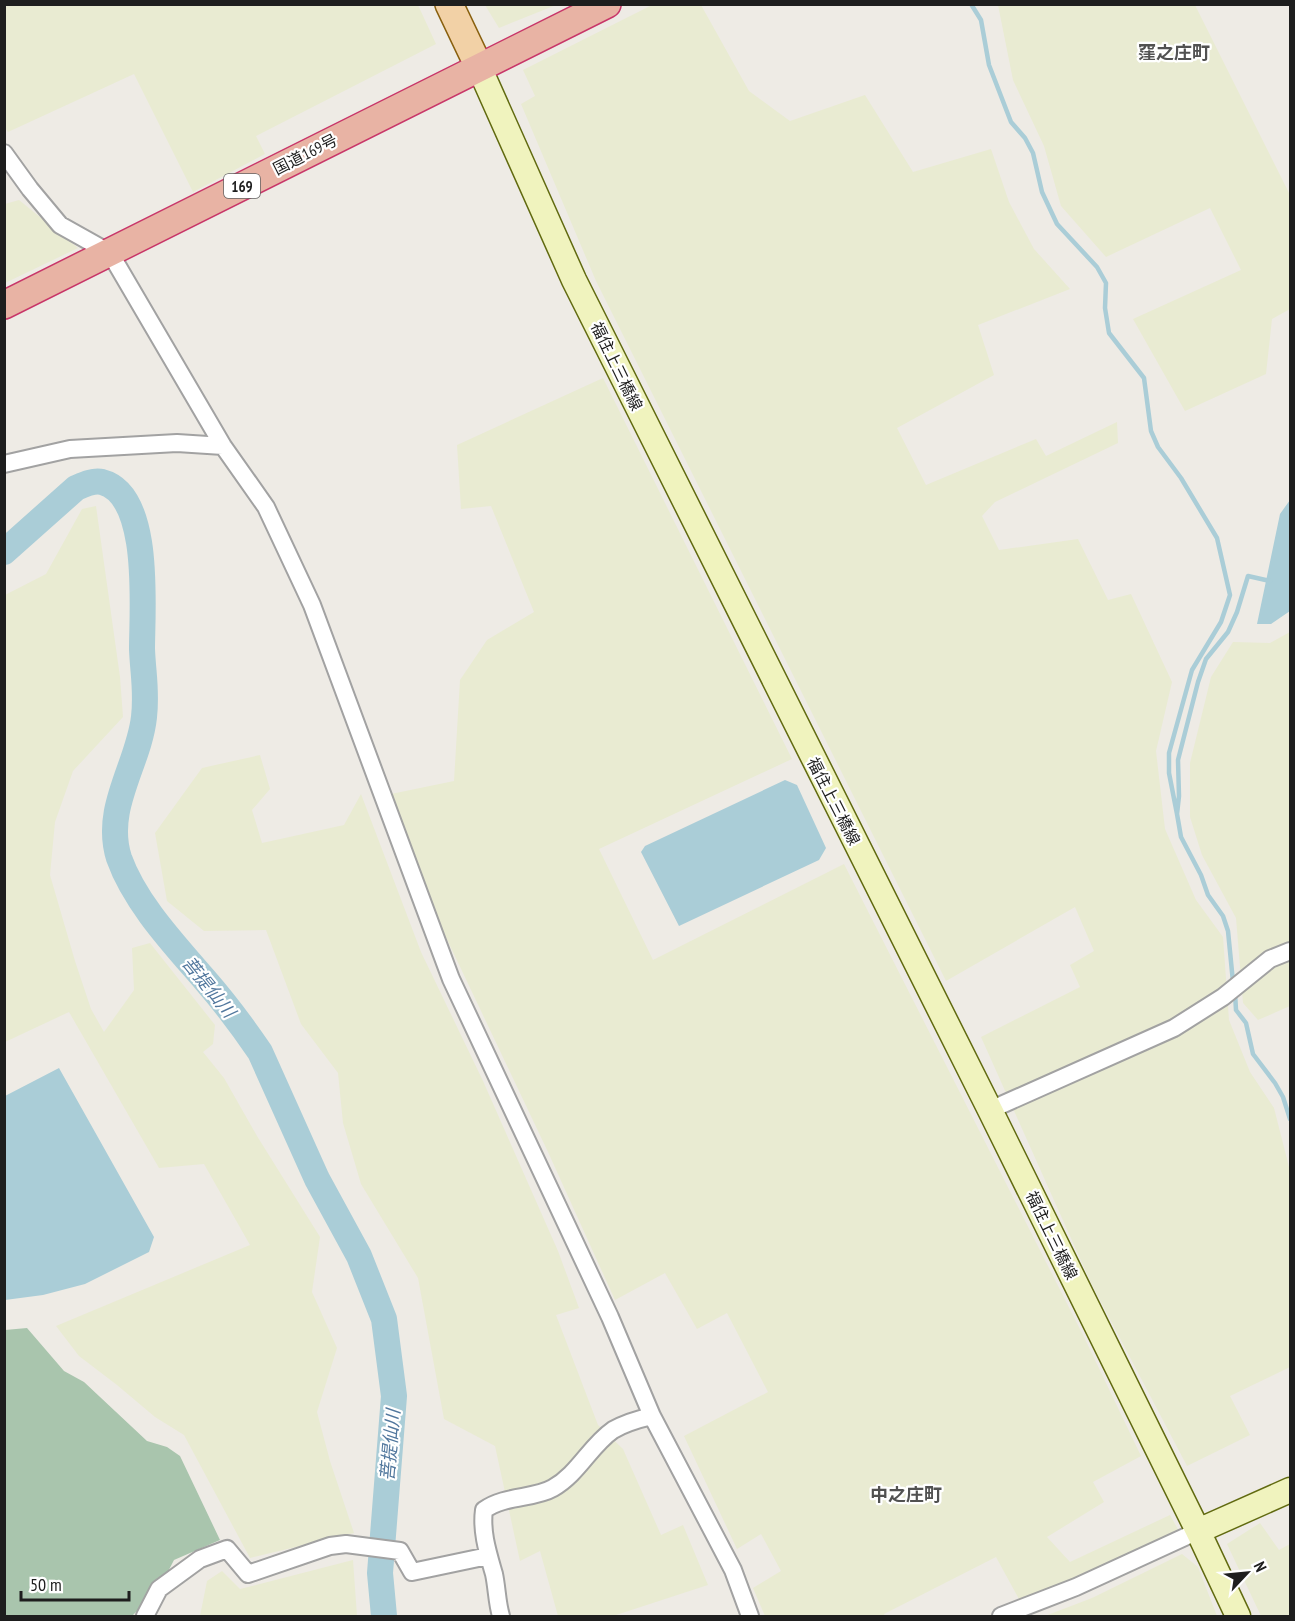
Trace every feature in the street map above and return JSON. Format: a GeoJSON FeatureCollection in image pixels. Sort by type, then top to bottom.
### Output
{"type":"FeatureCollection","features":[{"type":"Feature","properties":{"kind":"highway","name":"国道169号"},"geometry":{"type":"LineString","coordinates":[[4,305],[607,4]]}},
{"type":"Feature","properties":{"kind":"main road"},"geometry":{"type":"LineString","coordinates":[[449,4],[479,67]]}},
{"type":"Feature","properties":{"kind":"main road","name":"福住上三橋線"},"geometry":{"type":"LineString","coordinates":[[479,67],[574,280],[990,1110],[1198,1531],[1238,1617]]}},
{"type":"Feature","properties":{"kind":"main road"},"geometry":{"type":"LineString","coordinates":[[1198,1531],[1290,1490]]}},
{"type":"Feature","properties":{"kind":"street"},"geometry":{"type":"LineString","coordinates":[[4,153],[60,225],[110,253],[223,446],[266,507],[312,605],[451,979],[610,1317],[652,1416],[733,1570],[750,1617]]}},
{"type":"Feature","properties":{"kind":"street"},"geometry":{"type":"LineString","coordinates":[[4,464],[70,449],[177,443],[223,446]]}},
{"type":"Feature","properties":{"kind":"street"},"geometry":{"type":"LineString","coordinates":[[990,1110],[1174,1028],[1230,991],[1270,959],[1290,951]]}},
{"type":"Feature","properties":{"kind":"street"},"geometry":{"type":"LineString","coordinates":[[501,1617],[482,1521],[484,1510],[494,1503],[552,1489],[574,1472],[613,1430],[652,1416]]}},
{"type":"Feature","properties":{"kind":"street"},"geometry":{"type":"LineString","coordinates":[[1001,1617],[1076,1587],[1198,1531]]}},
{"type":"Feature","properties":{"kind":"street"},"geometry":{"type":"LineString","coordinates":[[145,1617],[159,1589],[200,1559],[227,1549],[248,1574],[330,1546],[346,1544],[400,1551],[412,1572],[488,1556]]}},
{"type":"Feature","properties":{"kind":"green space"},"geometry":{"type":"Polygon","coordinates":[[[4,5],[418,5],[436,44],[256,136],[265,154],[193,192],[134,74],[8,132],[4,126],[4,5]]]}},
{"type":"Feature","properties":{"kind":"green space"},"geometry":{"type":"Polygon","coordinates":[[[485,5],[556,5],[499,28],[485,5]]]}},
{"type":"Feature","properties":{"kind":"green space"},"geometry":{"type":"Polygon","coordinates":[[[652,5],[701,5],[749,91],[790,121],[865,95],[913,172],[991,149],[1009,202],[1034,249],[1070,289],[978,325],[994,375],[897,428],[926,485],[1036,439],[1046,456],[1117,422],[1118,443],[995,502],[982,516],[999,550],[1078,539],[1108,600],[1131,594],[1172,682],[1156,751],[1165,829],[1196,900],[1223,937],[1229,1020],[1250,1072],[1274,1108],[1290,1171],[1290,1367],[1230,1396],[1250,1435],[1187,1466],[1091,1283],[981,1037],[1080,987],[1070,965],[1094,951],[1075,907],[946,981],[596,281],[521,104],[535,96],[523,70],[652,5]]]}},
{"type":"Feature","properties":{"kind":"green space"},"geometry":{"type":"Polygon","coordinates":[[[998,5],[1195,5],[1290,195],[1290,309],[1272,319],[1266,374],[1185,411],[1133,319],[1241,270],[1210,208],[1106,257],[1061,206],[1044,146],[1013,80],[998,5]]]}},
{"type":"Feature","properties":{"kind":"green space"},"geometry":{"type":"Polygon","coordinates":[[[19,200],[78,248],[5,283],[5,204],[19,200]]]}},
{"type":"Feature","properties":{"kind":"green space"},"geometry":{"type":"Polygon","coordinates":[[[603,378],[792,759],[599,849],[653,960],[844,864],[1084,1337],[1141,1456],[1093,1482],[1104,1502],[1047,1537],[1070,1562],[1170,1515],[1180,1533],[1019,1599],[996,1557],[884,1614],[885,1616],[765,1616],[753,1588],[781,1571],[761,1534],[737,1549],[684,1436],[768,1392],[727,1313],[697,1329],[665,1273],[615,1300],[548,1152],[434,912],[391,794],[454,781],[460,680],[487,640],[534,612],[491,506],[461,509],[457,445],[603,378]]]}},
{"type":"Feature","properties":{"kind":"green space"},"geometry":{"type":"Polygon","coordinates":[[[96,506],[120,677],[123,717],[73,771],[55,822],[50,875],[91,1009],[104,1032],[134,990],[132,948],[150,943],[215,1025],[213,1044],[203,1052],[224,1078],[320,1237],[312,1292],[337,1348],[317,1412],[330,1461],[354,1533],[250,1558],[184,1435],[155,1417],[79,1356],[56,1326],[250,1245],[204,1164],[159,1168],[69,1012],[5,1042],[5,595],[46,574],[82,509],[96,506]]]}},
{"type":"Feature","properties":{"kind":"green space"},"geometry":{"type":"Polygon","coordinates":[[[1290,632],[1290,1006],[1258,1020],[1243,1003],[1236,918],[1202,855],[1190,817],[1190,763],[1211,677],[1233,642],[1270,643],[1290,632]]]}},
{"type":"Feature","properties":{"kind":"green space"},"geometry":{"type":"Polygon","coordinates":[[[260,755],[270,789],[252,810],[262,843],[344,825],[361,794],[421,952],[483,1081],[558,1251],[579,1308],[556,1315],[598,1425],[623,1449],[661,1535],[683,1525],[708,1585],[613,1616],[558,1616],[540,1551],[520,1561],[495,1446],[444,1419],[418,1278],[361,1184],[343,1123],[338,1073],[301,1024],[266,930],[204,931],[167,901],[155,833],[202,768],[260,755]]]}},
{"type":"Feature","properties":{"kind":"green space"},"geometry":{"type":"Polygon","coordinates":[[[27,1328],[64,1371],[84,1382],[147,1441],[167,1447],[180,1456],[220,1540],[174,1560],[159,1589],[132,1616],[5,1616],[5,1330],[27,1328]]]}},
{"type":"Feature","properties":{"kind":"green space"},"geometry":{"type":"Polygon","coordinates":[[[1260,1523],[1279,1550],[1290,1544],[1290,1616],[1261,1616],[1227,1544],[1260,1523]]]}},
{"type":"Feature","properties":{"kind":"green space"},"geometry":{"type":"Polygon","coordinates":[[[1182,1554],[1198,1567],[1217,1616],[1045,1616],[1092,1598],[1182,1554]]]}},
{"type":"Feature","properties":{"kind":"green space"},"geometry":{"type":"Polygon","coordinates":[[[353,1560],[357,1616],[200,1616],[207,1581],[222,1571],[240,1589],[353,1560]]]}},
{"type":"Feature","properties":{"kind":"water"},"geometry":{"type":"Polygon","coordinates":[[[1290,500],[1290,611],[1271,624],[1257,624],[1280,514],[1290,500]]]}},
{"type":"Feature","properties":{"kind":"water"},"geometry":{"type":"Polygon","coordinates":[[[785,780],[797,785],[826,848],[819,860],[679,926],[641,852],[645,846],[785,780]]]}},
{"type":"Feature","properties":{"kind":"water"},"geometry":{"type":"Polygon","coordinates":[[[59,1068],[154,1237],[149,1252],[85,1284],[43,1295],[5,1300],[5,1096],[59,1068]]]}},
{"type":"Feature","properties":{"kind":"waterway"},"geometry":{"type":"LineString","coordinates":[[971,4],[981,20],[989,65],[1011,122],[1025,138],[1033,153],[1042,192],[1057,224],[1097,267],[1106,283],[1105,308],[1109,333],[1144,378],[1151,431],[1158,447],[1181,478],[1217,538],[1230,595],[1221,622],[1192,670],[1169,753],[1169,773],[1177,814]]}},
{"type":"Feature","properties":{"kind":"waterway","name":"菩提仙川"},"geometry":{"type":"LineString","coordinates":[[4,552],[76,488],[95,482],[102,482],[118,491],[129,508],[137,530],[143,582],[142,649],[145,699],[141,735],[115,821],[115,840],[119,858],[145,907],[227,1006],[260,1052],[317,1179],[359,1256],[384,1319],[394,1396],[380,1573],[384,1616]]}},
{"type":"Feature","properties":{"kind":"waterway"},"geometry":{"type":"LineString","coordinates":[[1233,982],[1228,931],[1223,916],[1208,895],[1201,875],[1181,837],[1177,814],[1178,760],[1206,659],[1228,632],[1248,576],[1270,581]]}},
{"type":"Feature","properties":{"kind":"waterway"},"geometry":{"type":"LineString","coordinates":[[1235,993],[1236,1010],[1246,1023],[1253,1054],[1283,1097],[1290,1119]]}},
{"type":"Feature","properties":{"kind":"district","name":"窪之庄町"},"geometry":{"type":"Point","coordinates":[1174,52]}},
{"type":"Feature","properties":{"kind":"district","name":"中之庄町"},"geometry":{"type":"Point","coordinates":[906,1494]}}]}
